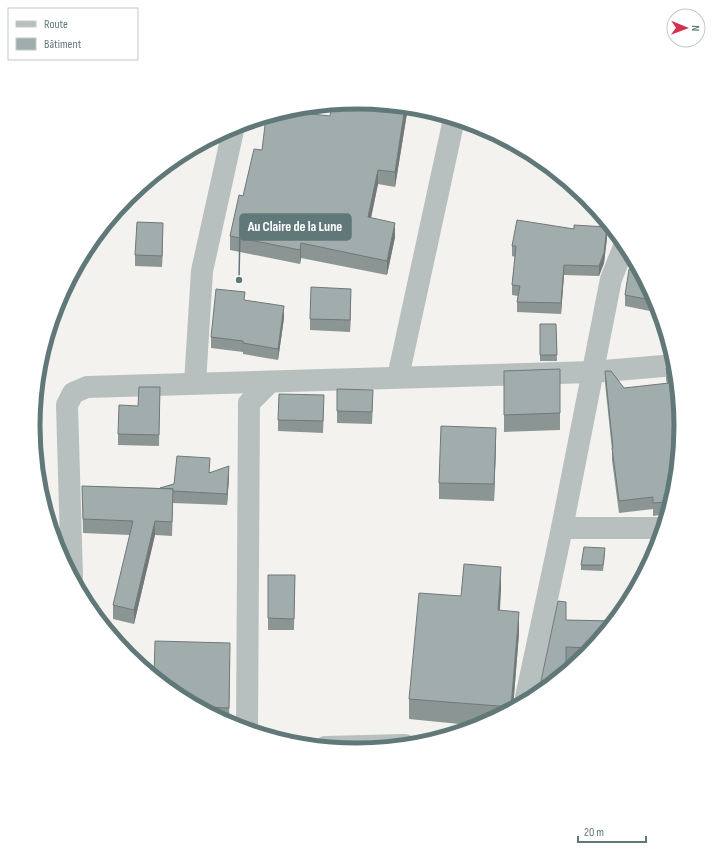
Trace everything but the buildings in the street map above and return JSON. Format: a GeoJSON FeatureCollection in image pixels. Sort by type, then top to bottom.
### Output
{"type":"FeatureCollection","features":[{"type":"Feature","properties":{"kind":"street"},"geometry":{"type":"LineString","coordinates":[[398,377],[453,124]]}},
{"type":"Feature","properties":{"kind":"street"},"geometry":{"type":"LineString","coordinates":[[195,383],[202,271],[232,135]]}},
{"type":"Feature","properties":{"kind":"street"},"geometry":{"type":"LineString","coordinates":[[527,694],[562,528],[611,278],[622,251]]}},
{"type":"Feature","properties":{"kind":"street"},"geometry":{"type":"LineString","coordinates":[[72,563],[68,406],[73,393],[87,387],[592,372],[668,366]]}},
{"type":"Feature","properties":{"kind":"street"},"geometry":{"type":"LineString","coordinates":[[247,723],[249,403],[270,382]]}},
{"type":"Feature","properties":{"kind":"street"},"geometry":{"type":"LineString","coordinates":[[562,528],[657,528]]}},
{"type":"Feature","properties":{"kind":"place","name":"Au Claire de la Lune"},"geometry":{"type":"Point","coordinates":[239,280]}}]}
